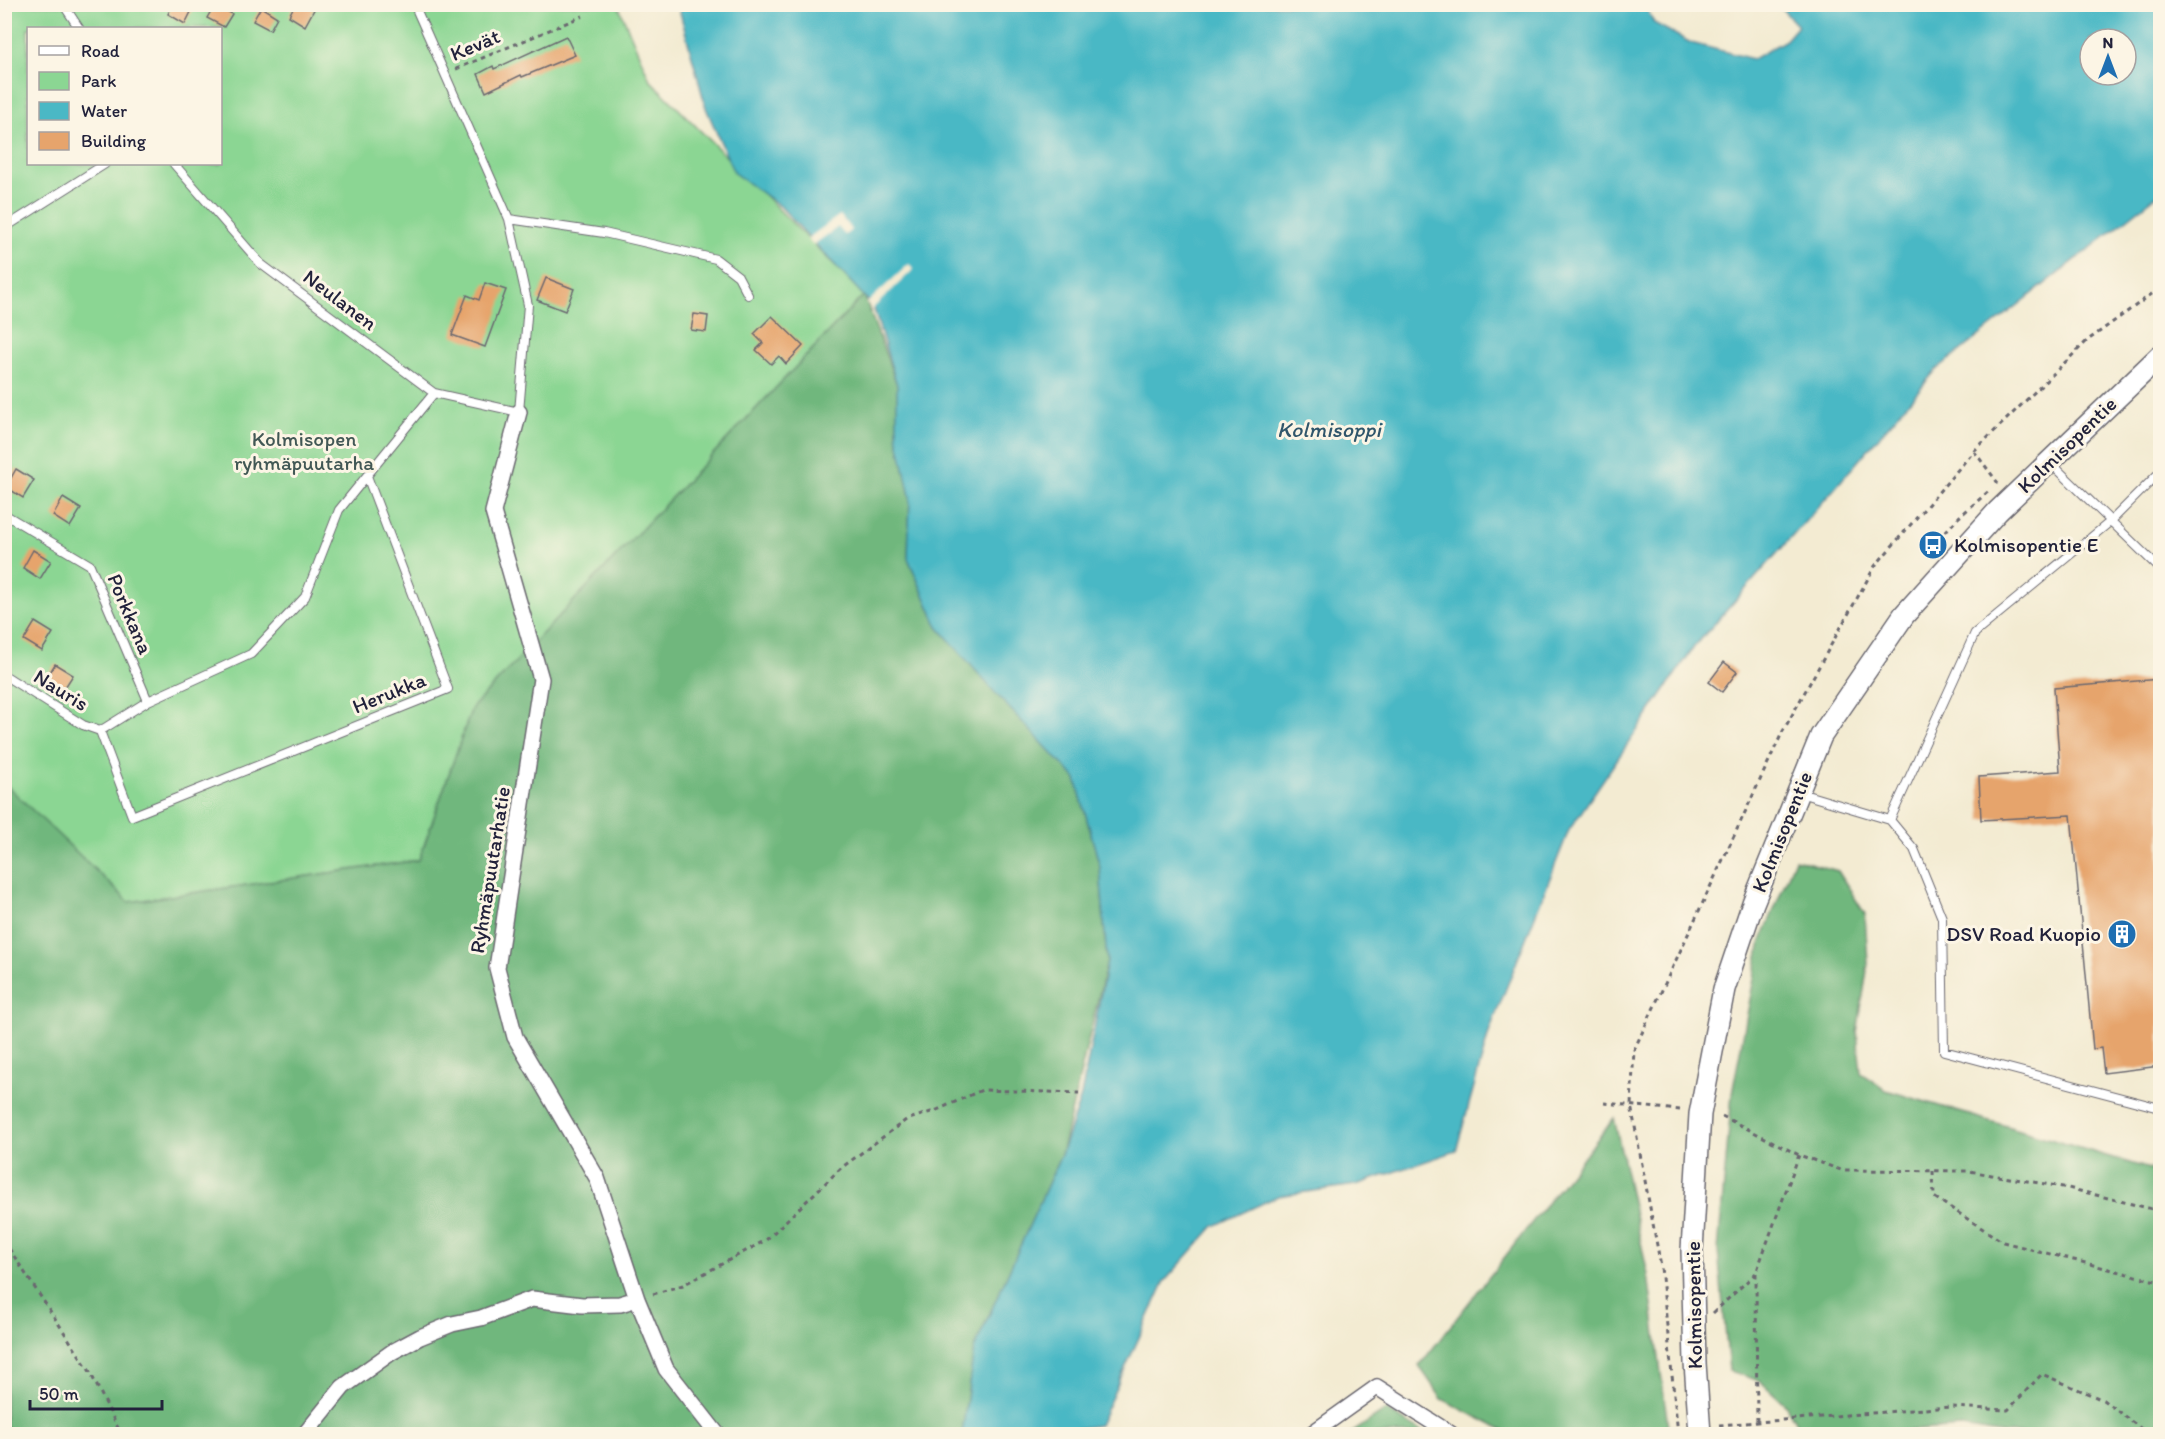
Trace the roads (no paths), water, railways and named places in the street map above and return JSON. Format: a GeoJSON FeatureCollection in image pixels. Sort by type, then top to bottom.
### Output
{"type":"FeatureCollection","features":[{"type":"Feature","properties":{"kind":"main road","name":"Kolmisopentie"},"geometry":{"type":"LineString","coordinates":[[1700,1431],[1692,1250],[1700,1114],[1724,989],[1753,903],[1821,736],[1904,615],[1998,511],[2160,356]]}},
{"type":"Feature","properties":{"kind":"street","name":"Ryhmäpuutarhatie"},"geometry":{"type":"LineString","coordinates":[[519,412],[493,512],[541,679],[497,968],[515,1037],[597,1178],[637,1299],[666,1369],[717,1434]]}},
{"type":"Feature","properties":{"kind":"street"},"geometry":{"type":"LineString","coordinates":[[305,1434],[343,1387],[392,1352],[442,1328],[481,1318],[532,1299],[582,1305],[620,1304],[637,1299]]}},
{"type":"Feature","properties":{"kind":"street"},"geometry":{"type":"LineString","coordinates":[[1311,1434],[1377,1387],[1452,1434]]}},
{"type":"Feature","properties":{"kind":"street"},"geometry":{"type":"LineString","coordinates":[[4,1431],[8,1434]]}},
{"type":"Feature","properties":{"kind":"lane"},"geometry":{"type":"LineString","coordinates":[[63,4],[78,27]]}},
{"type":"Feature","properties":{"kind":"lane"},"geometry":{"type":"LineString","coordinates":[[414,4],[509,219],[528,305],[519,412]]}},
{"type":"Feature","properties":{"kind":"lane"},"geometry":{"type":"LineString","coordinates":[[4,228],[103,165]]}},
{"type":"Feature","properties":{"kind":"lane","name":"Neulanen"},"geometry":{"type":"LineString","coordinates":[[175,165],[261,264],[434,393],[519,412]]}},
{"type":"Feature","properties":{"kind":"lane"},"geometry":{"type":"LineString","coordinates":[[509,219],[604,233],[716,259],[738,276],[748,295]]}},
{"type":"Feature","properties":{"kind":"lane"},"geometry":{"type":"LineString","coordinates":[[100,731],[148,701],[251,654],[305,597],[339,510],[434,393]]}},
{"type":"Feature","properties":{"kind":"lane"},"geometry":{"type":"LineString","coordinates":[[2050,462],[2160,569]]}},
{"type":"Feature","properties":{"kind":"lane"},"geometry":{"type":"LineString","coordinates":[[1890,820],[1975,633],[2111,521],[2160,472]]}},
{"type":"Feature","properties":{"kind":"lane","name":"Herukka"},"geometry":{"type":"LineString","coordinates":[[100,731],[132,816],[448,689],[367,476]]}},
{"type":"Feature","properties":{"kind":"lane","name":"Porkkana"},"geometry":{"type":"LineString","coordinates":[[4,514],[90,565],[148,701]]}},
{"type":"Feature","properties":{"kind":"lane","name":"Nauris"},"geometry":{"type":"LineString","coordinates":[[4,675],[83,725],[100,731]]}},
{"type":"Feature","properties":{"kind":"lane"},"geometry":{"type":"LineString","coordinates":[[1798,792],[1890,820],[1914,849],[1941,918],[1944,1050],[2160,1108]]}},
{"type":"Feature","properties":{"kind":"water","name":"Kolmisoppi"},"geometry":{"type":"Polygon","coordinates":[[[678,5],[1645,5],[1654,23],[1691,43],[1753,59],[1786,40],[1798,26],[1782,9],[1761,5],[2160,5],[2160,193],[1936,370],[1694,647],[1569,830],[1490,1029],[1456,1151],[1356,1185],[1278,1196],[1214,1226],[1165,1281],[1099,1425],[1045,1434],[962,1434],[974,1349],[1061,1155],[1081,1096],[1107,962],[1100,867],[1076,779],[996,694],[938,627],[908,558],[910,496],[897,435],[897,385],[873,306],[780,206],[734,173],[706,108],[678,5]]]}},
{"type":"Feature","properties":{"kind":"place","name":"Kolmisopentie E"},"geometry":{"type":"Point","coordinates":[1933,545]}},
{"type":"Feature","properties":{"kind":"place","name":"DSV Road Kuopio"},"geometry":{"type":"Point","coordinates":[2122,934]}},
{"type":"Feature","properties":{"kind":"park label","name":"Kolmisopen ryhmäpuutarha"},"geometry":{"type":"Point","coordinates":[304,451]}}]}
